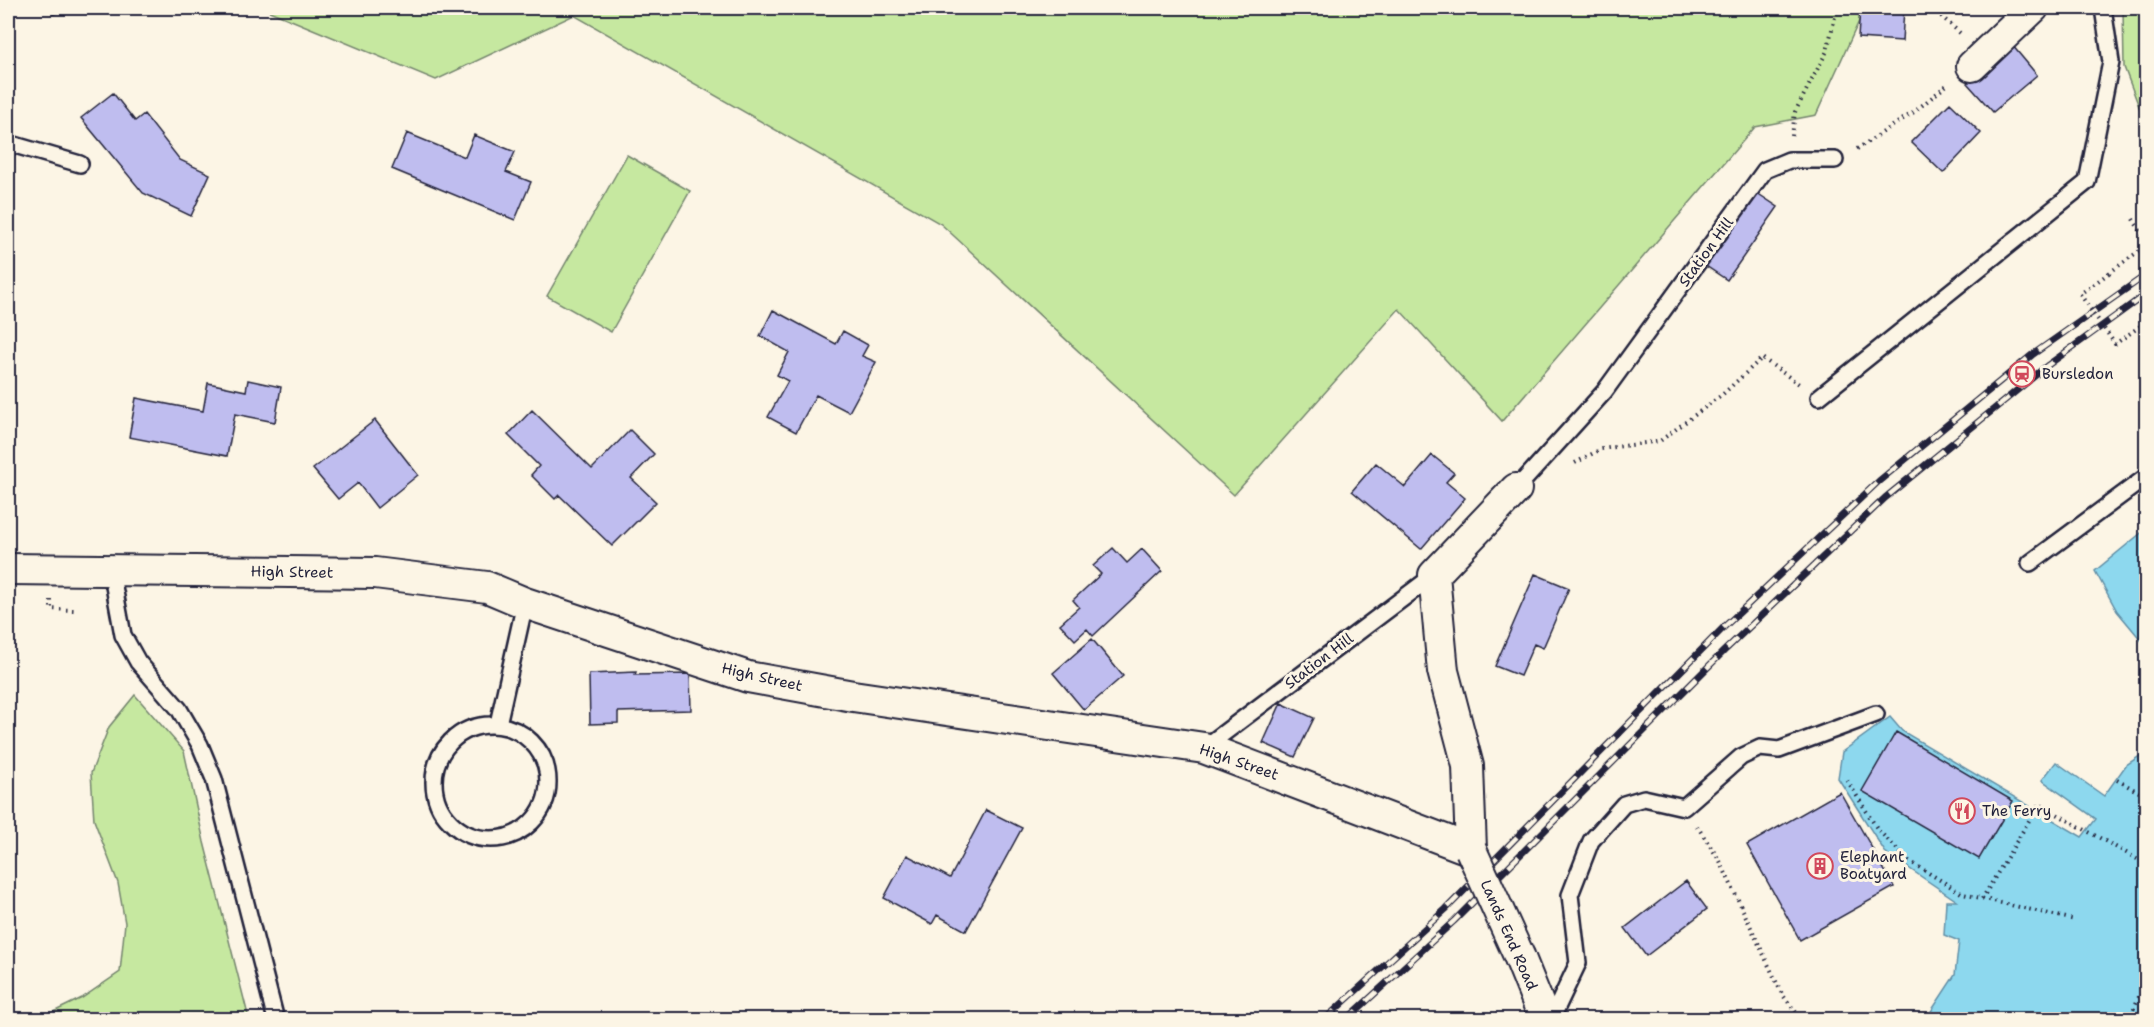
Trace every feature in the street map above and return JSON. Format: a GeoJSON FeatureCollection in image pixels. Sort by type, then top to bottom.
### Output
{"type":"FeatureCollection","features":[{"type":"Feature","properties":{"kind":"street"},"geometry":{"type":"LineString","coordinates":[[1972,66],[2033,8]]}},
{"type":"Feature","properties":{"kind":"street","name":"Station Hill"},"geometry":{"type":"LineString","coordinates":[[1434,575],[1516,489]]}},
{"type":"Feature","properties":{"kind":"street","name":"High Street"},"geometry":{"type":"LineString","coordinates":[[8,569],[375,573],[487,587],[525,603],[748,677],[853,696],[1204,747],[1471,850]]}},
{"type":"Feature","properties":{"kind":"street"},"geometry":{"type":"LineString","coordinates":[[1434,575],[1443,670],[1468,766],[1471,850]]}},
{"type":"Feature","properties":{"kind":"street","name":"Lands End Road"},"geometry":{"type":"LineString","coordinates":[[1471,850],[1520,958],[1545,1020]]}},
{"type":"Feature","properties":{"kind":"lane"},"geometry":{"type":"LineString","coordinates":[[1819,397],[2087,182],[2111,62],[2103,8]]}},
{"type":"Feature","properties":{"kind":"lane"},"geometry":{"type":"LineString","coordinates":[[8,143],[80,164]]}},
{"type":"Feature","properties":{"kind":"lane","name":"Station Hill"},"geometry":{"type":"LineString","coordinates":[[1516,489],[1604,392],[1765,170],[1789,160],[1835,160]]}},
{"type":"Feature","properties":{"kind":"lane"},"geometry":{"type":"LineString","coordinates":[[2030,563],[2146,477]]}},
{"type":"Feature","properties":{"kind":"lane"},"geometry":{"type":"LineString","coordinates":[[111,570],[123,635],[138,662],[179,709],[200,745],[214,779],[276,1020]]}},
{"type":"Feature","properties":{"kind":"lane","name":"Station Hill"},"geometry":{"type":"LineString","coordinates":[[1204,747],[1434,575]]}},
{"type":"Feature","properties":{"kind":"lane"},"geometry":{"type":"LineString","coordinates":[[498,724],[525,603]]}},
{"type":"Feature","properties":{"kind":"lane"},"geometry":{"type":"LineString","coordinates":[[1551,1020],[1578,963],[1570,895],[1591,841],[1624,804],[1644,798],[1684,807],[1741,757],[1760,748],[1779,750],[1876,714]]}},
{"type":"Feature","properties":{"kind":"lane"},"geometry":{"type":"LineString","coordinates":[[498,724],[525,738],[541,754],[548,771],[548,790],[543,809],[532,824],[517,835],[499,840],[480,839],[462,831],[447,818],[438,801],[434,782],[438,763],[447,746],[461,733],[479,725],[498,724]]}},
{"type":"Feature","properties":{"kind":"path"},"geometry":{"type":"LineString","coordinates":[[1789,160],[1795,112],[1827,51],[1837,8]]}},
{"type":"Feature","properties":{"kind":"path"},"geometry":{"type":"LineString","coordinates":[[1835,160],[1871,142],[1914,112],[1972,66]]}},
{"type":"Feature","properties":{"kind":"path"},"geometry":{"type":"LineString","coordinates":[[2133,219],[2146,240]]}},
{"type":"Feature","properties":{"kind":"path"},"geometry":{"type":"LineString","coordinates":[[2146,246],[2080,294],[2115,344],[2146,322]]}},
{"type":"Feature","properties":{"kind":"path"},"geometry":{"type":"LineString","coordinates":[[1572,465],[1601,449],[1660,441],[1723,394],[1762,358],[1819,397]]}},
{"type":"Feature","properties":{"kind":"path"},"geometry":{"type":"LineString","coordinates":[[1847,780],[1878,830],[1909,861],[1963,894],[2075,920]]}},
{"type":"Feature","properties":{"kind":"path"},"geometry":{"type":"LineString","coordinates":[[2117,780],[2146,796]]}},
{"type":"Feature","properties":{"kind":"path"},"geometry":{"type":"LineString","coordinates":[[1982,899],[2039,804],[2146,864]]}},
{"type":"Feature","properties":{"kind":"path"},"geometry":{"type":"LineString","coordinates":[[1684,807],[1720,861],[1782,994],[1802,1020]]}},
{"type":"Feature","properties":{"kind":"path"},"geometry":{"type":"LineString","coordinates":[[2129,1020],[2146,980]]}},
{"type":"Feature","properties":{"kind":"green space"},"geometry":{"type":"Polygon","coordinates":[[[262,8],[1865,8],[1816,115],[1755,127],[1502,421],[1399,309],[1234,495],[941,224],[574,15],[436,80],[262,8]]]}},
{"type":"Feature","properties":{"kind":"green space"},"geometry":{"type":"Polygon","coordinates":[[[2123,8],[2146,8],[2146,125],[2124,67],[2123,8]]]}},
{"type":"Feature","properties":{"kind":"green space"},"geometry":{"type":"Polygon","coordinates":[[[627,155],[690,191],[611,332],[547,296],[627,155]]]}},
{"type":"Feature","properties":{"kind":"green space"},"geometry":{"type":"Polygon","coordinates":[[[135,695],[184,751],[204,842],[249,1019],[39,1019],[82,998],[120,972],[125,923],[118,883],[94,820],[91,773],[109,727],[135,695]]]}},
{"type":"Feature","properties":{"kind":"water"},"geometry":{"type":"Polygon","coordinates":[[[2146,529],[2146,646],[2117,611],[2095,571],[2146,529]]]}},
{"type":"Feature","properties":{"kind":"water"},"geometry":{"type":"Polygon","coordinates":[[[1890,717],[1902,731],[2082,837],[2096,819],[2042,780],[2056,762],[2104,796],[2126,765],[2146,752],[2146,1019],[1926,1019],[1955,975],[1959,941],[1944,935],[1946,901],[1957,901],[1885,852],[1838,778],[1842,752],[1890,717]]]}},
{"type":"Feature","properties":{"kind":"building"},"geometry":{"type":"Polygon","coordinates":[[[51,8],[78,8],[53,14],[51,8]]]}},
{"type":"Feature","properties":{"kind":"building"},"geometry":{"type":"Polygon","coordinates":[[[1860,8],[1904,8],[1902,41],[1858,38],[1860,8]]]}},
{"type":"Feature","properties":{"kind":"building"},"geometry":{"type":"Polygon","coordinates":[[[2012,45],[2037,75],[1993,112],[1967,83],[2012,45]]]}},
{"type":"Feature","properties":{"kind":"building"},"geometry":{"type":"Polygon","coordinates":[[[113,93],[135,121],[144,114],[180,160],[210,174],[191,216],[143,193],[81,118],[113,93]]]}},
{"type":"Feature","properties":{"kind":"building"},"geometry":{"type":"Polygon","coordinates":[[[1950,103],[1981,133],[1943,173],[1911,142],[1950,103]]]}},
{"type":"Feature","properties":{"kind":"building"},"geometry":{"type":"Polygon","coordinates":[[[407,133],[465,157],[474,135],[515,152],[506,172],[531,182],[515,220],[392,169],[407,133]]]}},
{"type":"Feature","properties":{"kind":"building"},"geometry":{"type":"Polygon","coordinates":[[[1754,191],[1778,207],[1727,280],[1703,264],[1754,191]]]}},
{"type":"Feature","properties":{"kind":"building"},"geometry":{"type":"Polygon","coordinates":[[[773,310],[836,344],[843,331],[868,345],[862,356],[876,362],[849,412],[816,395],[796,432],[768,417],[788,381],[777,375],[789,352],[760,336],[773,310]]]}},
{"type":"Feature","properties":{"kind":"building"},"geometry":{"type":"Polygon","coordinates":[[[248,380],[281,387],[275,422],[235,414],[227,456],[129,437],[136,398],[203,411],[208,383],[246,391],[248,380]]]}},
{"type":"Feature","properties":{"kind":"building"},"geometry":{"type":"Polygon","coordinates":[[[532,410],[592,469],[630,430],[654,454],[631,478],[656,502],[612,546],[559,495],[555,499],[531,475],[539,466],[508,435],[532,410]]]}},
{"type":"Feature","properties":{"kind":"building"},"geometry":{"type":"Polygon","coordinates":[[[375,420],[418,475],[377,508],[358,483],[338,499],[313,469],[375,420]]]}},
{"type":"Feature","properties":{"kind":"building"},"geometry":{"type":"Polygon","coordinates":[[[1432,455],[1454,473],[1446,482],[1465,498],[1421,549],[1352,491],[1376,463],[1405,487],[1432,455]]]}},
{"type":"Feature","properties":{"kind":"building"},"geometry":{"type":"Polygon","coordinates":[[[1113,548],[1127,563],[1142,549],[1162,571],[1093,636],[1087,629],[1075,640],[1060,624],[1079,607],[1073,600],[1101,574],[1093,566],[1113,548]]]}},
{"type":"Feature","properties":{"kind":"building"},"geometry":{"type":"Polygon","coordinates":[[[1535,574],[1569,588],[1543,648],[1534,644],[1520,676],[1495,666],[1535,574]]]}},
{"type":"Feature","properties":{"kind":"building"},"geometry":{"type":"Polygon","coordinates":[[[1092,639],[1123,676],[1084,710],[1053,673],[1092,639]]]}},
{"type":"Feature","properties":{"kind":"building"},"geometry":{"type":"Polygon","coordinates":[[[636,672],[635,675],[690,674],[691,710],[618,712],[618,723],[590,724],[589,674],[636,672]]]}},
{"type":"Feature","properties":{"kind":"building"},"geometry":{"type":"Polygon","coordinates":[[[1281,703],[1314,718],[1295,757],[1263,743],[1281,703]]]}},
{"type":"Feature","properties":{"kind":"building"},"geometry":{"type":"Polygon","coordinates":[[[1896,732],[2013,801],[1979,859],[1862,791],[1896,732]]]}},
{"type":"Feature","properties":{"kind":"building","name":"Elephant Boatyard"},"geometry":{"type":"Polygon","coordinates":[[[1840,792],[1894,887],[1800,940],[1747,845],[1840,792]]]}},
{"type":"Feature","properties":{"kind":"building"},"geometry":{"type":"Polygon","coordinates":[[[986,810],[1022,828],[966,931],[937,915],[932,924],[884,898],[907,855],[950,878],[986,810]]]}},
{"type":"Feature","properties":{"kind":"building"},"geometry":{"type":"Polygon","coordinates":[[[1686,881],[1707,909],[1646,956],[1625,928],[1686,881]]]}},
{"type":"Feature","properties":{"kind":"railway"},"geometry":{"type":"LineString","coordinates":[[1324,1020],[1446,909],[1724,627],[1879,481],[2032,355],[2146,275]]}},
{"type":"Feature","properties":{"kind":"railway"},"geometry":{"type":"LineString","coordinates":[[1346,1020],[1454,921],[1724,651],[1885,498],[2048,365],[2146,294]]}},
{"type":"Feature","properties":{"kind":"place","name":"Bursledon"},"geometry":{"type":"Point","coordinates":[2022,374]}},
{"type":"Feature","properties":{"kind":"place","name":"The Ferry"},"geometry":{"type":"Point","coordinates":[1962,811]}},
{"type":"Feature","properties":{"kind":"place","name":"Elephant Boatyard"},"geometry":{"type":"Point","coordinates":[1820,866]}}]}
